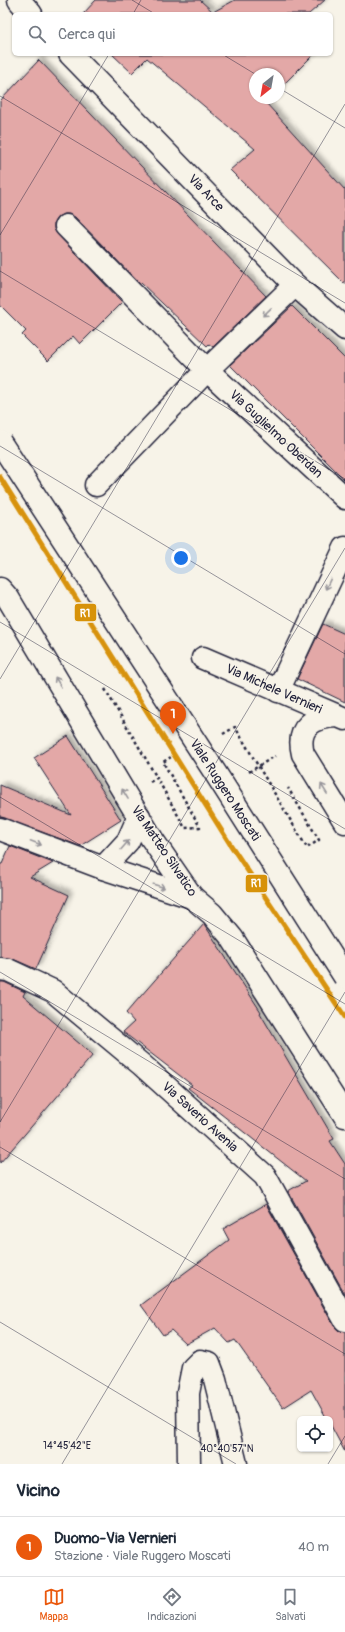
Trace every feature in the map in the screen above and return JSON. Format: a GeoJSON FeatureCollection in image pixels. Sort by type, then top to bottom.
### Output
{"type":"FeatureCollection","features":[{"type":"Feature","properties":{"kind":"street"},"geometry":{"type":"LineString","coordinates":[[19,0],[29,12]]}},
{"type":"Feature","properties":{"kind":"street","name":"Via Arce"},"geometry":{"type":"LineString","coordinates":[[72,56],[295,285],[345,329]]}},
{"type":"Feature","properties":{"kind":"street","name":"Via Guglielmo Oberdan"},"geometry":{"type":"LineString","coordinates":[[66,226],[207,370],[345,498]]}},
{"type":"Feature","properties":{"kind":"street"},"geometry":{"type":"LineString","coordinates":[[96,485],[207,370],[295,285]]}},
{"type":"Feature","properties":{"kind":"street","name":"Viale Ruggero Moscati"},"geometry":{"type":"LineString","coordinates":[[0,442],[197,745],[345,977]]}},
{"type":"Feature","properties":{"kind":"street"},"geometry":{"type":"LineString","coordinates":[[278,691],[345,548]]}},
{"type":"Feature","properties":{"kind":"street","name":"Via Matteo Silvatico"},"geometry":{"type":"LineString","coordinates":[[4,593],[152,839],[192,897],[212,914],[232,938],[345,1116]]}},
{"type":"Feature","properties":{"kind":"street","name":"Via Michele Vernieri"},"geometry":{"type":"LineString","coordinates":[[203,658],[341,718]]}},
{"type":"Feature","properties":{"kind":"street"},"geometry":{"type":"LineString","coordinates":[[341,718],[323,717],[313,721],[303,734],[301,748],[303,754],[345,822]]}},
{"type":"Feature","properties":{"kind":"street"},"geometry":{"type":"LineString","coordinates":[[103,868],[128,841],[139,816]]}},
{"type":"Feature","properties":{"kind":"street"},"geometry":{"type":"LineString","coordinates":[[0,829],[103,868],[192,897]]}},
{"type":"Feature","properties":{"kind":"street","name":"Via Saverio Avenia"},"geometry":{"type":"LineString","coordinates":[[0,968],[8,970],[53,992],[142,1065],[265,1176],[345,1320]]}},
{"type":"Feature","properties":{"kind":"street"},"geometry":{"type":"LineString","coordinates":[[189,1464],[188,1393],[193,1368],[200,1361],[209,1363],[215,1379],[236,1464]]}},
{"type":"Feature","properties":{"kind":"path"},"geometry":{"type":"LineString","coordinates":[[105,689],[186,828],[200,827],[163,762],[235,727],[307,848],[319,840],[285,783]]}},
{"type":"Feature","properties":{"kind":"path"},"geometry":{"type":"LineString","coordinates":[[242,775],[302,740]]}},
{"type":"Feature","properties":{"kind":"path"},"geometry":{"type":"LineString","coordinates":[[127,797],[157,778]]}},
{"type":"Feature","properties":{"kind":"building"},"geometry":{"type":"Polygon","coordinates":[[[96,0],[200,0],[213,12],[85,12],[96,0]]]}},
{"type":"Feature","properties":{"kind":"building"},"geometry":{"type":"Polygon","coordinates":[[[235,0],[325,0],[311,12],[213,12],[235,0]]]}},
{"type":"Feature","properties":{"kind":"building"},"geometry":{"type":"Polygon","coordinates":[[[114,56],[312,56],[285,83],[285,68],[249,68],[249,104],[267,104],[345,190],[345,284],[230,170],[255,149],[147,58],[132,73],[114,56]]]}},
{"type":"Feature","properties":{"kind":"building"},"geometry":{"type":"Polygon","coordinates":[[[39,60],[266,296],[213,347],[209,344],[207,346],[141,283],[140,284],[75,217],[69,214],[63,214],[54,222],[54,229],[57,234],[122,302],[80,344],[73,336],[48,361],[22,335],[26,331],[0,305],[0,101],[39,60]]]}},
{"type":"Feature","properties":{"kind":"building"},"geometry":{"type":"Polygon","coordinates":[[[292,306],[345,359],[345,480],[230,365],[292,306]]]}},
{"type":"Feature","properties":{"kind":"building"},"geometry":{"type":"Polygon","coordinates":[[[323,624],[345,634],[345,702],[297,679],[323,624]]]}},
{"type":"Feature","properties":{"kind":"building"},"geometry":{"type":"Polygon","coordinates":[[[68,736],[121,820],[80,846],[0,817],[0,785],[71,815],[34,758],[68,736]]]}},
{"type":"Feature","properties":{"kind":"building"},"geometry":{"type":"Polygon","coordinates":[[[10,846],[53,863],[30,877],[69,895],[36,969],[13,959],[0,957],[0,864],[2,864],[10,846]]]}},
{"type":"Feature","properties":{"kind":"building"},"geometry":{"type":"Polygon","coordinates":[[[204,924],[261,1012],[260,1013],[334,1139],[330,1141],[345,1164],[345,1294],[288,1191],[306,1181],[188,1088],[192,1085],[123,1032],[134,1022],[126,1013],[204,924]]]}},
{"type":"Feature","properties":{"kind":"building"},"geometry":{"type":"Polygon","coordinates":[[[0,982],[4,982],[25,992],[23,996],[93,1055],[0,1163],[0,982]]]}},
{"type":"Feature","properties":{"kind":"building"},"geometry":{"type":"Polygon","coordinates":[[[266,1204],[334,1326],[339,1331],[345,1332],[345,1452],[333,1430],[333,1416],[325,1416],[311,1390],[283,1408],[235,1340],[229,1343],[215,1328],[186,1344],[171,1330],[163,1335],[141,1305],[229,1240],[223,1229],[266,1204]]]}},
{"type":"Feature","properties":{"kind":"transit line","name":"R1"},"geometry":{"type":"LineString","coordinates":[[0,477],[230,844],[345,1017]]}},
{"type":"Feature","properties":{"kind":"place","name":"Duomo-Via Vernieri"},"geometry":{"type":"Point","coordinates":[173,734]}}]}
